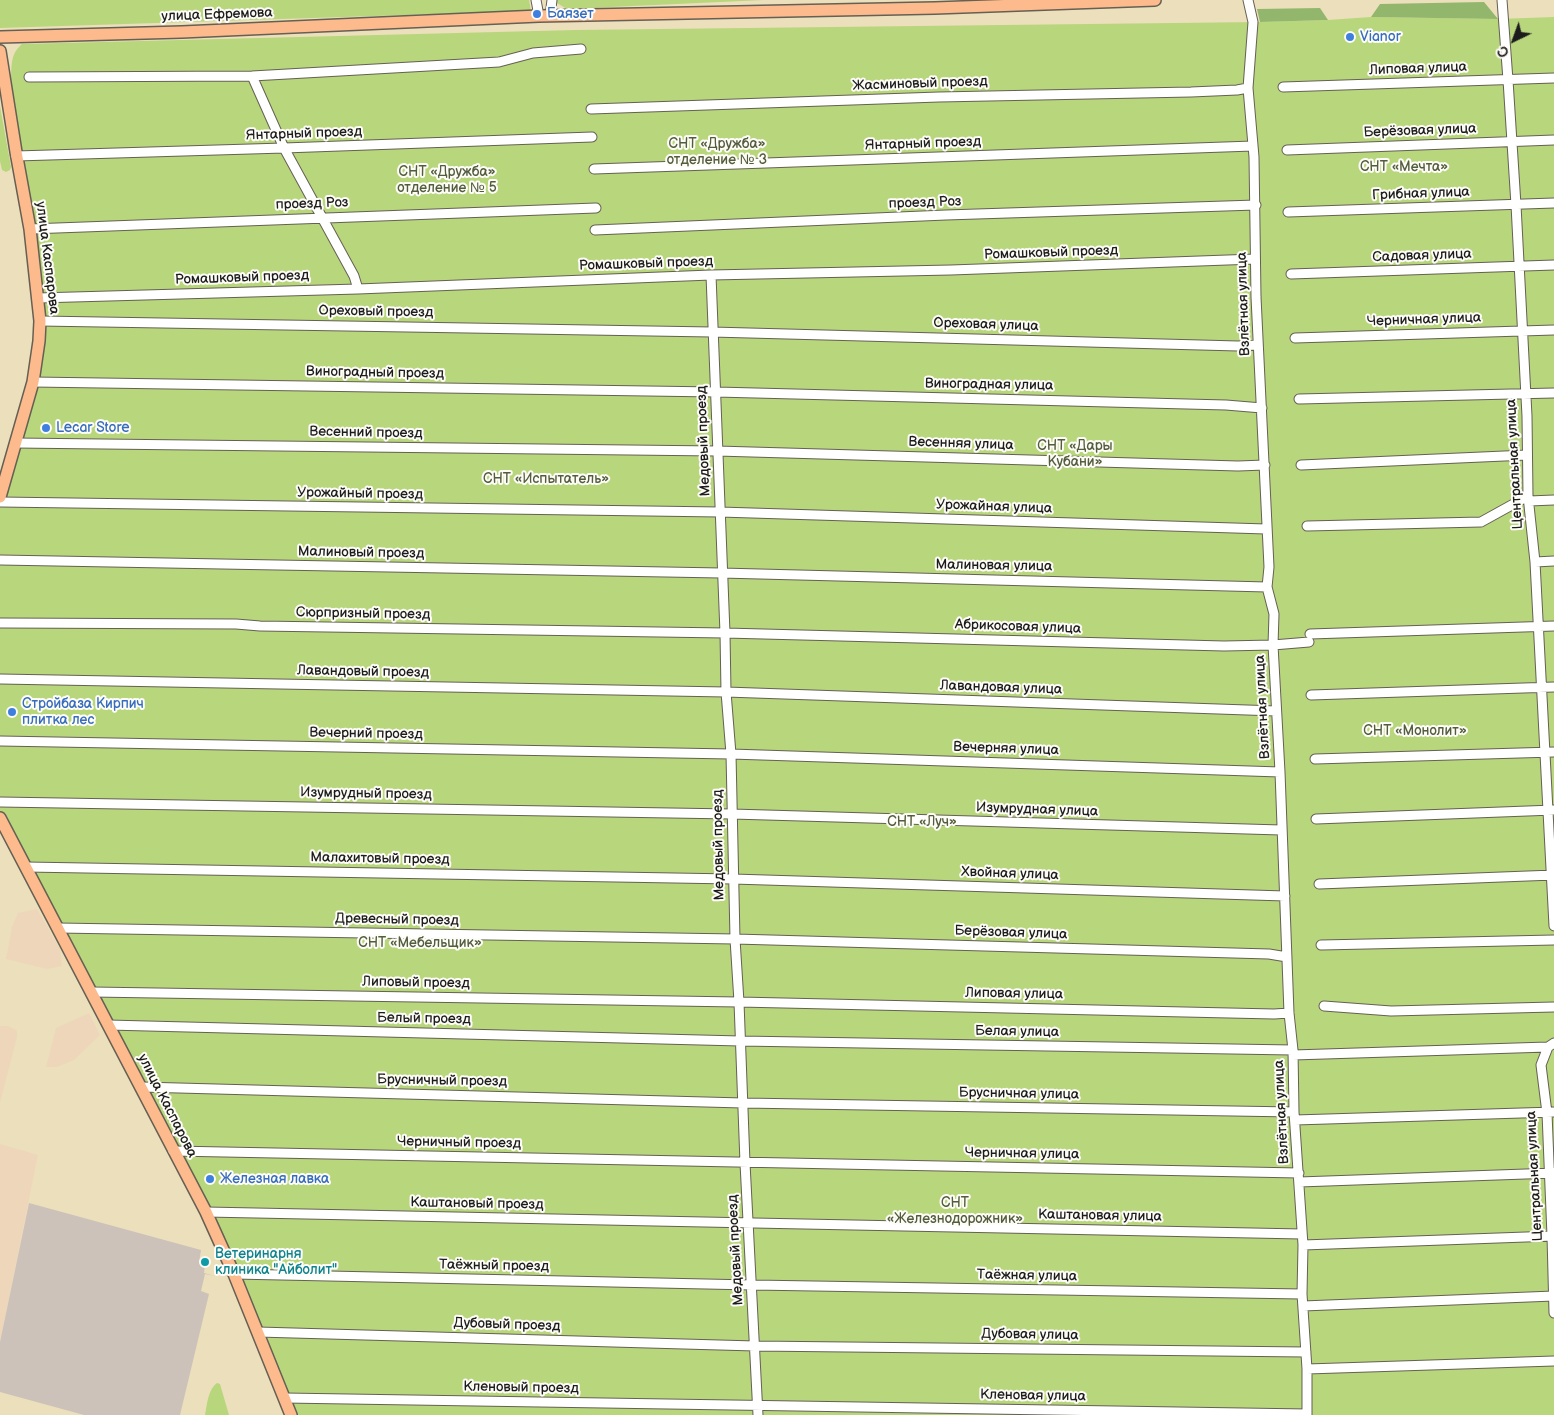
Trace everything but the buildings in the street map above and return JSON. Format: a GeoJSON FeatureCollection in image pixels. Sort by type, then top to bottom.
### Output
{"type":"FeatureCollection","features":[{"type":"Feature","properties":{"kind":"main road","name":"улица Ефремова"},"geometry":{"type":"LineString","coordinates":[[0,36],[192,32],[545,16],[935,8],[1155,0]]}},
{"type":"Feature","properties":{"kind":"main road","name":"улица Каспарова"},"geometry":{"type":"LineString","coordinates":[[0,51],[16,156],[30,229],[40,321],[40,341],[33,382],[0,497]]}},
{"type":"Feature","properties":{"kind":"main road","name":"улица Каспарова"},"geometry":{"type":"LineString","coordinates":[[0,818],[206,1212],[234,1274],[291,1415]]}},
{"type":"Feature","properties":{"kind":"street"},"geometry":{"type":"LineString","coordinates":[[536,0],[545,16]]}},
{"type":"Feature","properties":{"kind":"street"},"geometry":{"type":"LineString","coordinates":[[545,16],[552,0]]}},
{"type":"Feature","properties":{"kind":"street","name":"Взлётная улица"},"geometry":{"type":"LineString","coordinates":[[1248,0],[1253,22],[1248,88],[1256,205],[1255,260],[1269,567],[1267,587],[1274,614],[1273,645],[1289,1013],[1293,1053],[1303,1244],[1302,1294],[1307,1369],[1307,1415]]}},
{"type":"Feature","properties":{"kind":"street","name":"Центральная улица"},"geometry":{"type":"LineString","coordinates":[[1502,0],[1516,205],[1526,394],[1529,499],[1535,562],[1542,688],[1549,752],[1554,926]]}},
{"type":"Feature","properties":{"kind":"street"},"geometry":{"type":"LineString","coordinates":[[28,76],[252,76],[499,62],[533,54],[581,49]]}},
{"type":"Feature","properties":{"kind":"street"},"geometry":{"type":"LineString","coordinates":[[252,76],[284,148],[354,276],[358,289]]}},
{"type":"Feature","properties":{"kind":"street","name":"Липовая улица"},"geometry":{"type":"LineString","coordinates":[[1283,87],[1554,78]]}},
{"type":"Feature","properties":{"kind":"street","name":"Жасминовый проезд"},"geometry":{"type":"LineString","coordinates":[[591,109],[939,97],[1191,92],[1248,88]]}},
{"type":"Feature","properties":{"kind":"street","name":"Янтарный проезд"},"geometry":{"type":"LineString","coordinates":[[16,156],[592,137]]}},
{"type":"Feature","properties":{"kind":"street","name":"Берёзовая улица"},"geometry":{"type":"LineString","coordinates":[[1287,150],[1554,140]]}},
{"type":"Feature","properties":{"kind":"street","name":"Янтарный проезд"},"geometry":{"type":"LineString","coordinates":[[594,169],[1253,146]]}},
{"type":"Feature","properties":{"kind":"street","name":"Грибная улица"},"geometry":{"type":"LineString","coordinates":[[1288,212],[1554,203]]}},
{"type":"Feature","properties":{"kind":"street","name":"проезд Роз"},"geometry":{"type":"LineString","coordinates":[[594,230],[946,215],[1256,205]]}},
{"type":"Feature","properties":{"kind":"street","name":"проезд Роз"},"geometry":{"type":"LineString","coordinates":[[30,229],[596,208]]}},
{"type":"Feature","properties":{"kind":"street","name":"Ромашковый проезд"},"geometry":{"type":"LineString","coordinates":[[38,298],[358,289],[710,275],[960,270],[1255,260]]}},
{"type":"Feature","properties":{"kind":"street","name":"Садовая улица"},"geometry":{"type":"LineString","coordinates":[[1291,274],[1554,265]]}},
{"type":"Feature","properties":{"kind":"street","name":"Медовый проезд"},"geometry":{"type":"LineString","coordinates":[[710,275],[716,392],[726,692],[731,754],[735,939],[758,1415]]}},
{"type":"Feature","properties":{"kind":"street","name":"Ореховый проезд"},"geometry":{"type":"LineString","coordinates":[[40,321],[712,332]]}},
{"type":"Feature","properties":{"kind":"street","name":"Черничная улица"},"geometry":{"type":"LineString","coordinates":[[1295,338],[1554,330]]}},
{"type":"Feature","properties":{"kind":"street","name":"Ореховая улица"},"geometry":{"type":"LineString","coordinates":[[712,332],[1258,345]]}},
{"type":"Feature","properties":{"kind":"street","name":"Виноградный проезд"},"geometry":{"type":"LineString","coordinates":[[33,382],[716,392]]}},
{"type":"Feature","properties":{"kind":"street","name":"Виноградная улица"},"geometry":{"type":"LineString","coordinates":[[716,392],[1226,405],[1262,408]]}},
{"type":"Feature","properties":{"kind":"street"},"geometry":{"type":"LineString","coordinates":[[1299,399],[1554,393]]}},
{"type":"Feature","properties":{"kind":"street","name":"Весенний проезд"},"geometry":{"type":"LineString","coordinates":[[15,443],[717,451]]}},
{"type":"Feature","properties":{"kind":"street","name":"Весенняя улица"},"geometry":{"type":"LineString","coordinates":[[717,451],[1238,466],[1265,465]]}},
{"type":"Feature","properties":{"kind":"street"},"geometry":{"type":"LineString","coordinates":[[1300,465],[1527,455]]}},
{"type":"Feature","properties":{"kind":"street"},"geometry":{"type":"LineString","coordinates":[[1307,526],[1480,522],[1529,499],[1554,500]]}},
{"type":"Feature","properties":{"kind":"street","name":"Урожайный проезд"},"geometry":{"type":"LineString","coordinates":[[0,502],[720,512]]}},
{"type":"Feature","properties":{"kind":"street","name":"Урожайная улица"},"geometry":{"type":"LineString","coordinates":[[720,512],[1266,529]]}},
{"type":"Feature","properties":{"kind":"street","name":"Малиновый проезд"},"geometry":{"type":"LineString","coordinates":[[0,560],[721,573]]}},
{"type":"Feature","properties":{"kind":"street"},"geometry":{"type":"LineString","coordinates":[[1535,562],[1554,561]]}},
{"type":"Feature","properties":{"kind":"street","name":"Малиновая улица"},"geometry":{"type":"LineString","coordinates":[[721,573],[1267,587]]}},
{"type":"Feature","properties":{"kind":"street","name":"Сюрпризный проезд"},"geometry":{"type":"LineString","coordinates":[[0,624],[236,624],[260,626],[725,633]]}},
{"type":"Feature","properties":{"kind":"street","name":"Абрикосовая улица"},"geometry":{"type":"LineString","coordinates":[[725,633],[1224,646],[1273,645],[1309,638],[1554,626]]}},
{"type":"Feature","properties":{"kind":"street","name":"Лавандовый проезд"},"geometry":{"type":"LineString","coordinates":[[0,680],[726,692]]}},
{"type":"Feature","properties":{"kind":"street"},"geometry":{"type":"LineString","coordinates":[[1311,694],[1554,687]]}},
{"type":"Feature","properties":{"kind":"street","name":"Лавандовая улица"},"geometry":{"type":"LineString","coordinates":[[726,692],[1276,711]]}},
{"type":"Feature","properties":{"kind":"street","name":"Вечерний проезд"},"geometry":{"type":"LineString","coordinates":[[0,741],[731,754]]}},
{"type":"Feature","properties":{"kind":"street"},"geometry":{"type":"LineString","coordinates":[[1315,759],[1549,752]]}},
{"type":"Feature","properties":{"kind":"street","name":"Вечерняя улица"},"geometry":{"type":"LineString","coordinates":[[731,754],[1280,772]]}},
{"type":"Feature","properties":{"kind":"street","name":"Изумрудный проезд"},"geometry":{"type":"LineString","coordinates":[[0,802],[732,814]]}},
{"type":"Feature","properties":{"kind":"street"},"geometry":{"type":"LineString","coordinates":[[1316,819],[1551,810]]}},
{"type":"Feature","properties":{"kind":"street","name":"Изумрудная улица"},"geometry":{"type":"LineString","coordinates":[[732,814],[1281,830]]}},
{"type":"Feature","properties":{"kind":"street","name":"Малахитовый проезд"},"geometry":{"type":"LineString","coordinates":[[26,867],[733,879]]}},
{"type":"Feature","properties":{"kind":"street"},"geometry":{"type":"LineString","coordinates":[[1319,884],[1553,875]]}},
{"type":"Feature","properties":{"kind":"street","name":"Хвойная улица"},"geometry":{"type":"LineString","coordinates":[[733,879],[1285,896]]}},
{"type":"Feature","properties":{"kind":"street","name":"Древесный проезд"},"geometry":{"type":"LineString","coordinates":[[58,928],[735,939]]}},
{"type":"Feature","properties":{"kind":"street","name":"Берёзовая улица"},"geometry":{"type":"LineString","coordinates":[[735,939],[1260,954],[1287,957]]}},
{"type":"Feature","properties":{"kind":"street"},"geometry":{"type":"LineString","coordinates":[[1321,945],[1554,940]]}},
{"type":"Feature","properties":{"kind":"street","name":"Липовый проезд"},"geometry":{"type":"LineString","coordinates":[[92,992],[739,1002]]}},
{"type":"Feature","properties":{"kind":"street","name":"Липовая улица"},"geometry":{"type":"LineString","coordinates":[[739,1002],[1289,1013]]}},
{"type":"Feature","properties":{"kind":"street"},"geometry":{"type":"LineString","coordinates":[[1324,1006],[1390,1011],[1554,1007]]}},
{"type":"Feature","properties":{"kind":"street","name":"Белый проезд"},"geometry":{"type":"LineString","coordinates":[[108,1025],[740,1041]]}},
{"type":"Feature","properties":{"kind":"street","name":"Белая улица"},"geometry":{"type":"LineString","coordinates":[[740,1041],[1293,1053],[1551,1045]]}},
{"type":"Feature","properties":{"kind":"street","name":"Центральная улица"},"geometry":{"type":"LineString","coordinates":[[1551,1045],[1541,1065],[1550,1113],[1554,1312]]}},
{"type":"Feature","properties":{"kind":"street","name":"Брусничный проезд"},"geometry":{"type":"LineString","coordinates":[[141,1087],[743,1102]]}},
{"type":"Feature","properties":{"kind":"street","name":"Брусничная улица"},"geometry":{"type":"LineString","coordinates":[[743,1102],[1295,1116],[1550,1113]]}},
{"type":"Feature","properties":{"kind":"street","name":"Черничный проезд"},"geometry":{"type":"LineString","coordinates":[[173,1151],[745,1163]]}},
{"type":"Feature","properties":{"kind":"street","name":"Черничная улица"},"geometry":{"type":"LineString","coordinates":[[745,1163],[1299,1178],[1552,1173]]}},
{"type":"Feature","properties":{"kind":"street","name":"Каштановый проезд"},"geometry":{"type":"LineString","coordinates":[[206,1212],[749,1223]]}},
{"type":"Feature","properties":{"kind":"street","name":"Каштановая улица"},"geometry":{"type":"LineString","coordinates":[[749,1223],[1302,1234]]}},
{"type":"Feature","properties":{"kind":"street"},"geometry":{"type":"LineString","coordinates":[[1303,1244],[1553,1236]]}},
{"type":"Feature","properties":{"kind":"street","name":"Таёжный проезд"},"geometry":{"type":"LineString","coordinates":[[234,1274],[753,1285]]}},
{"type":"Feature","properties":{"kind":"street","name":"Таёжная улица"},"geometry":{"type":"LineString","coordinates":[[753,1285],[1302,1294]]}},
{"type":"Feature","properties":{"kind":"street"},"geometry":{"type":"LineString","coordinates":[[1303,1306],[1553,1296]]}},
{"type":"Feature","properties":{"kind":"street","name":"Дубовый проезд"},"geometry":{"type":"LineString","coordinates":[[258,1332],[755,1346]]}},
{"type":"Feature","properties":{"kind":"street","name":"Дубовая улица"},"geometry":{"type":"LineString","coordinates":[[755,1346],[1306,1352]]}},
{"type":"Feature","properties":{"kind":"street"},"geometry":{"type":"LineString","coordinates":[[1307,1369],[1554,1360]]}},
{"type":"Feature","properties":{"kind":"street","name":"Кленовый проезд"},"geometry":{"type":"LineString","coordinates":[[284,1398],[758,1405]]}},
{"type":"Feature","properties":{"kind":"street","name":"Кленовая улица"},"geometry":{"type":"LineString","coordinates":[[758,1405],[1307,1415]]}},
{"type":"Feature","properties":{"kind":"shaded area"},"geometry":{"type":"Polygon","coordinates":[[[37,909],[60,949],[62,966],[47,969],[6,959],[12,927],[18,913],[37,909]]]}},
{"type":"Feature","properties":{"kind":"shaded area"},"geometry":{"type":"Polygon","coordinates":[[[89,1013],[100,1035],[74,1060],[57,1067],[46,1067],[56,1028],[89,1013]]]}},
{"type":"Feature","properties":{"kind":"shaded area"},"geometry":{"type":"Polygon","coordinates":[[[0,1026],[8,1026],[14,1029],[17,1031],[17,1037],[0,1103],[0,1026]]]}},
{"type":"Feature","properties":{"kind":"shaded area"},"geometry":{"type":"Polygon","coordinates":[[[0,1144],[38,1155],[0,1342],[0,1144]]]}},
{"type":"Feature","properties":{"kind":"shaded area"},"geometry":{"type":"Polygon","coordinates":[[[29,1203],[201,1250],[199,1263],[205,1265],[204,1273],[215,1276],[205,1274],[201,1291],[209,1294],[180,1415],[84,1415],[0,1392],[0,1342],[29,1203]]]}},
{"type":"Feature","properties":{"kind":"green space"},"geometry":{"type":"Polygon","coordinates":[[[0,0],[529,0],[531,11],[0,28],[0,0]]]}},
{"type":"Feature","properties":{"kind":"green space"},"geometry":{"type":"Polygon","coordinates":[[[552,0],[764,0],[567,9],[552,0]]]}},
{"type":"Feature","properties":{"kind":"green space"},"geometry":{"type":"Polygon","coordinates":[[[1484,2],[1498,19],[1371,17],[1380,4],[1484,2]]]}},
{"type":"Feature","properties":{"kind":"green space"},"geometry":{"type":"Polygon","coordinates":[[[1320,8],[1328,20],[1260,22],[1257,9],[1320,8]]]}},
{"type":"Feature","properties":{"kind":"green space"},"geometry":{"type":"Polygon","coordinates":[[[1371,17],[1498,19],[1554,17],[1554,1415],[291,1415],[234,1274],[0,818],[0,497],[15,443],[40,321],[3,76],[11,76],[13,59],[18,48],[22,44],[576,30],[1260,22],[1371,17]]]}},
{"type":"Feature","properties":{"kind":"green space"},"geometry":{"type":"Polygon","coordinates":[[[0,106],[11,167],[6,172],[2,170],[0,161],[0,106]]]}},
{"type":"Feature","properties":{"kind":"green space"},"geometry":{"type":"Polygon","coordinates":[[[217,1383],[220,1384],[229,1415],[205,1415],[210,1393],[217,1383]]]}},
{"type":"Feature","properties":{"kind":"place","name":"Баязет"},"geometry":{"type":"Point","coordinates":[537,14]}},
{"type":"Feature","properties":{"kind":"place","name":"Vianor"},"geometry":{"type":"Point","coordinates":[1350,37]}},
{"type":"Feature","properties":{"kind":"place","name":"Lecar Store"},"geometry":{"type":"Point","coordinates":[46,428]}},
{"type":"Feature","properties":{"kind":"place","name":"Стройбаза Кирпич плитка лес"},"geometry":{"type":"Point","coordinates":[12,712]}},
{"type":"Feature","properties":{"kind":"place","name":"Железная лавка"},"geometry":{"type":"Point","coordinates":[210,1179]}},
{"type":"Feature","properties":{"kind":"place","name":"Ветеринарня клиника \"Айболит\""},"geometry":{"type":"Point","coordinates":[205,1262]}},
{"type":"Feature","properties":{"kind":"park label","name":"СНТ «Дружба» отделение № 3"},"geometry":{"type":"Point","coordinates":[717,152]}},
{"type":"Feature","properties":{"kind":"park label","name":"СНТ «Мечта»"},"geometry":{"type":"Point","coordinates":[1404,167]}},
{"type":"Feature","properties":{"kind":"park label","name":"СНТ «Дружба» отделение № 5"},"geometry":{"type":"Point","coordinates":[447,180]}},
{"type":"Feature","properties":{"kind":"park label","name":"СНТ «Дары Кубани»"},"geometry":{"type":"Point","coordinates":[1075,454]}},
{"type":"Feature","properties":{"kind":"park label","name":"СНТ «Испытатель»"},"geometry":{"type":"Point","coordinates":[546,479]}},
{"type":"Feature","properties":{"kind":"park label","name":"СНТ «Монолит»"},"geometry":{"type":"Point","coordinates":[1415,731]}},
{"type":"Feature","properties":{"kind":"park label","name":"СНТ «Луч»"},"geometry":{"type":"Point","coordinates":[922,822]}},
{"type":"Feature","properties":{"kind":"park label","name":"СНТ «Мебельщик»"},"geometry":{"type":"Point","coordinates":[420,943]}},
{"type":"Feature","properties":{"kind":"park label","name":"СНТ «Железнодорожник»"},"geometry":{"type":"Point","coordinates":[955,1212]}}]}
